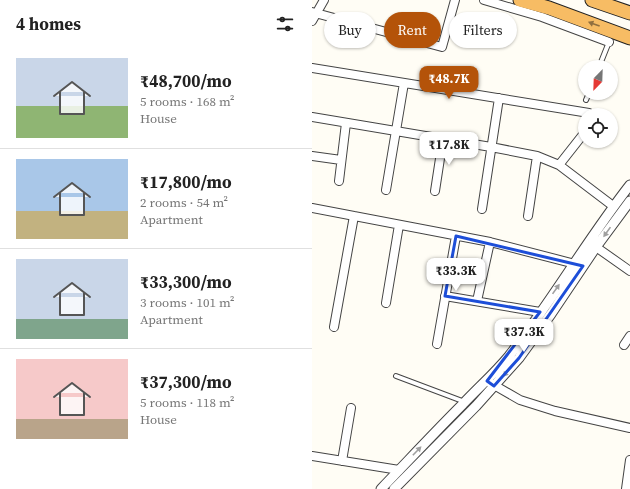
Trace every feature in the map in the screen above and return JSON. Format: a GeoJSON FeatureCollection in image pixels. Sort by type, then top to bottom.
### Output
{"type":"FeatureCollection","features":[{"type":"Feature","properties":{"kind":"highway"},"geometry":{"type":"LineString","coordinates":[[520,0],[549,8],[630,38]]}},
{"type":"Feature","properties":{"kind":"highway"},"geometry":{"type":"LineString","coordinates":[[592,0],[630,13]]}},
{"type":"Feature","properties":{"kind":"street"},"geometry":{"type":"LineString","coordinates":[[324,0],[313,16],[442,47],[455,0]]}},
{"type":"Feature","properties":{"kind":"street"},"geometry":{"type":"LineString","coordinates":[[484,0],[542,17],[609,42]]}},
{"type":"Feature","properties":{"kind":"street"},"geometry":{"type":"LineString","coordinates":[[312,68],[578,111]]}},
{"type":"Feature","properties":{"kind":"street"},"geometry":{"type":"LineString","coordinates":[[386,190],[404,83]]}},
{"type":"Feature","properties":{"kind":"street"},"geometry":{"type":"LineString","coordinates":[[482,208],[499,98]]}},
{"type":"Feature","properties":{"kind":"street"},"geometry":{"type":"LineString","coordinates":[[312,117],[537,156],[559,165],[613,206]]}},
{"type":"Feature","properties":{"kind":"street"},"geometry":{"type":"LineString","coordinates":[[339,182],[346,123]]}},
{"type":"Feature","properties":{"kind":"street"},"geometry":{"type":"LineString","coordinates":[[435,191],[443,139]]}},
{"type":"Feature","properties":{"kind":"street"},"geometry":{"type":"LineString","coordinates":[[559,165],[578,141]]}},
{"type":"Feature","properties":{"kind":"street"},"geometry":{"type":"LineString","coordinates":[[312,156],[341,160]]}},
{"type":"Feature","properties":{"kind":"street"},"geometry":{"type":"LineString","coordinates":[[528,216],[537,156]]}},
{"type":"Feature","properties":{"kind":"street"},"geometry":{"type":"LineString","coordinates":[[381,489],[465,402],[491,383],[519,358],[551,314],[613,206],[630,185]]}},
{"type":"Feature","properties":{"kind":"street"},"geometry":{"type":"LineString","coordinates":[[394,489],[456,427],[491,383],[508,356],[540,312],[596,247],[630,200]]}},
{"type":"Feature","properties":{"kind":"street"},"geometry":{"type":"LineString","coordinates":[[312,208],[490,242],[579,265]]}},
{"type":"Feature","properties":{"kind":"street"},"geometry":{"type":"LineString","coordinates":[[334,327],[354,216]]}},
{"type":"Feature","properties":{"kind":"street"},"geometry":{"type":"LineString","coordinates":[[386,303],[399,225]]}},
{"type":"Feature","properties":{"kind":"street"},"geometry":{"type":"LineString","coordinates":[[437,344],[456,236]]}},
{"type":"Feature","properties":{"kind":"street"},"geometry":{"type":"LineString","coordinates":[[477,301],[490,242]]}},
{"type":"Feature","properties":{"kind":"street"},"geometry":{"type":"LineString","coordinates":[[596,247],[630,271]]}},
{"type":"Feature","properties":{"kind":"street"},"geometry":{"type":"LineString","coordinates":[[445,296],[540,312]]}},
{"type":"Feature","properties":{"kind":"street"},"geometry":{"type":"LineString","coordinates":[[624,345],[630,336]]}},
{"type":"Feature","properties":{"kind":"street"},"geometry":{"type":"LineString","coordinates":[[491,383],[520,400],[555,412],[630,428]]}},
{"type":"Feature","properties":{"kind":"street"},"geometry":{"type":"LineString","coordinates":[[342,461],[351,408]]}},
{"type":"Feature","properties":{"kind":"street"},"geometry":{"type":"LineString","coordinates":[[312,456],[399,470]]}},
{"type":"Feature","properties":{"kind":"street"},"geometry":{"type":"LineString","coordinates":[[626,489],[630,460]]}},
{"type":"Feature","properties":{"kind":"lane"},"geometry":{"type":"LineString","coordinates":[[602,60],[609,42]]}},
{"type":"Feature","properties":{"kind":"lane"},"geometry":{"type":"LineString","coordinates":[[396,376],[465,402]]}},
{"type":"Feature","properties":{"kind":"highlighted area"},"geometry":{"type":"Polygon","coordinates":[[[456,236],[583,266],[519,358],[494,386],[487,381],[540,312],[445,296],[456,236]]]}}]}
